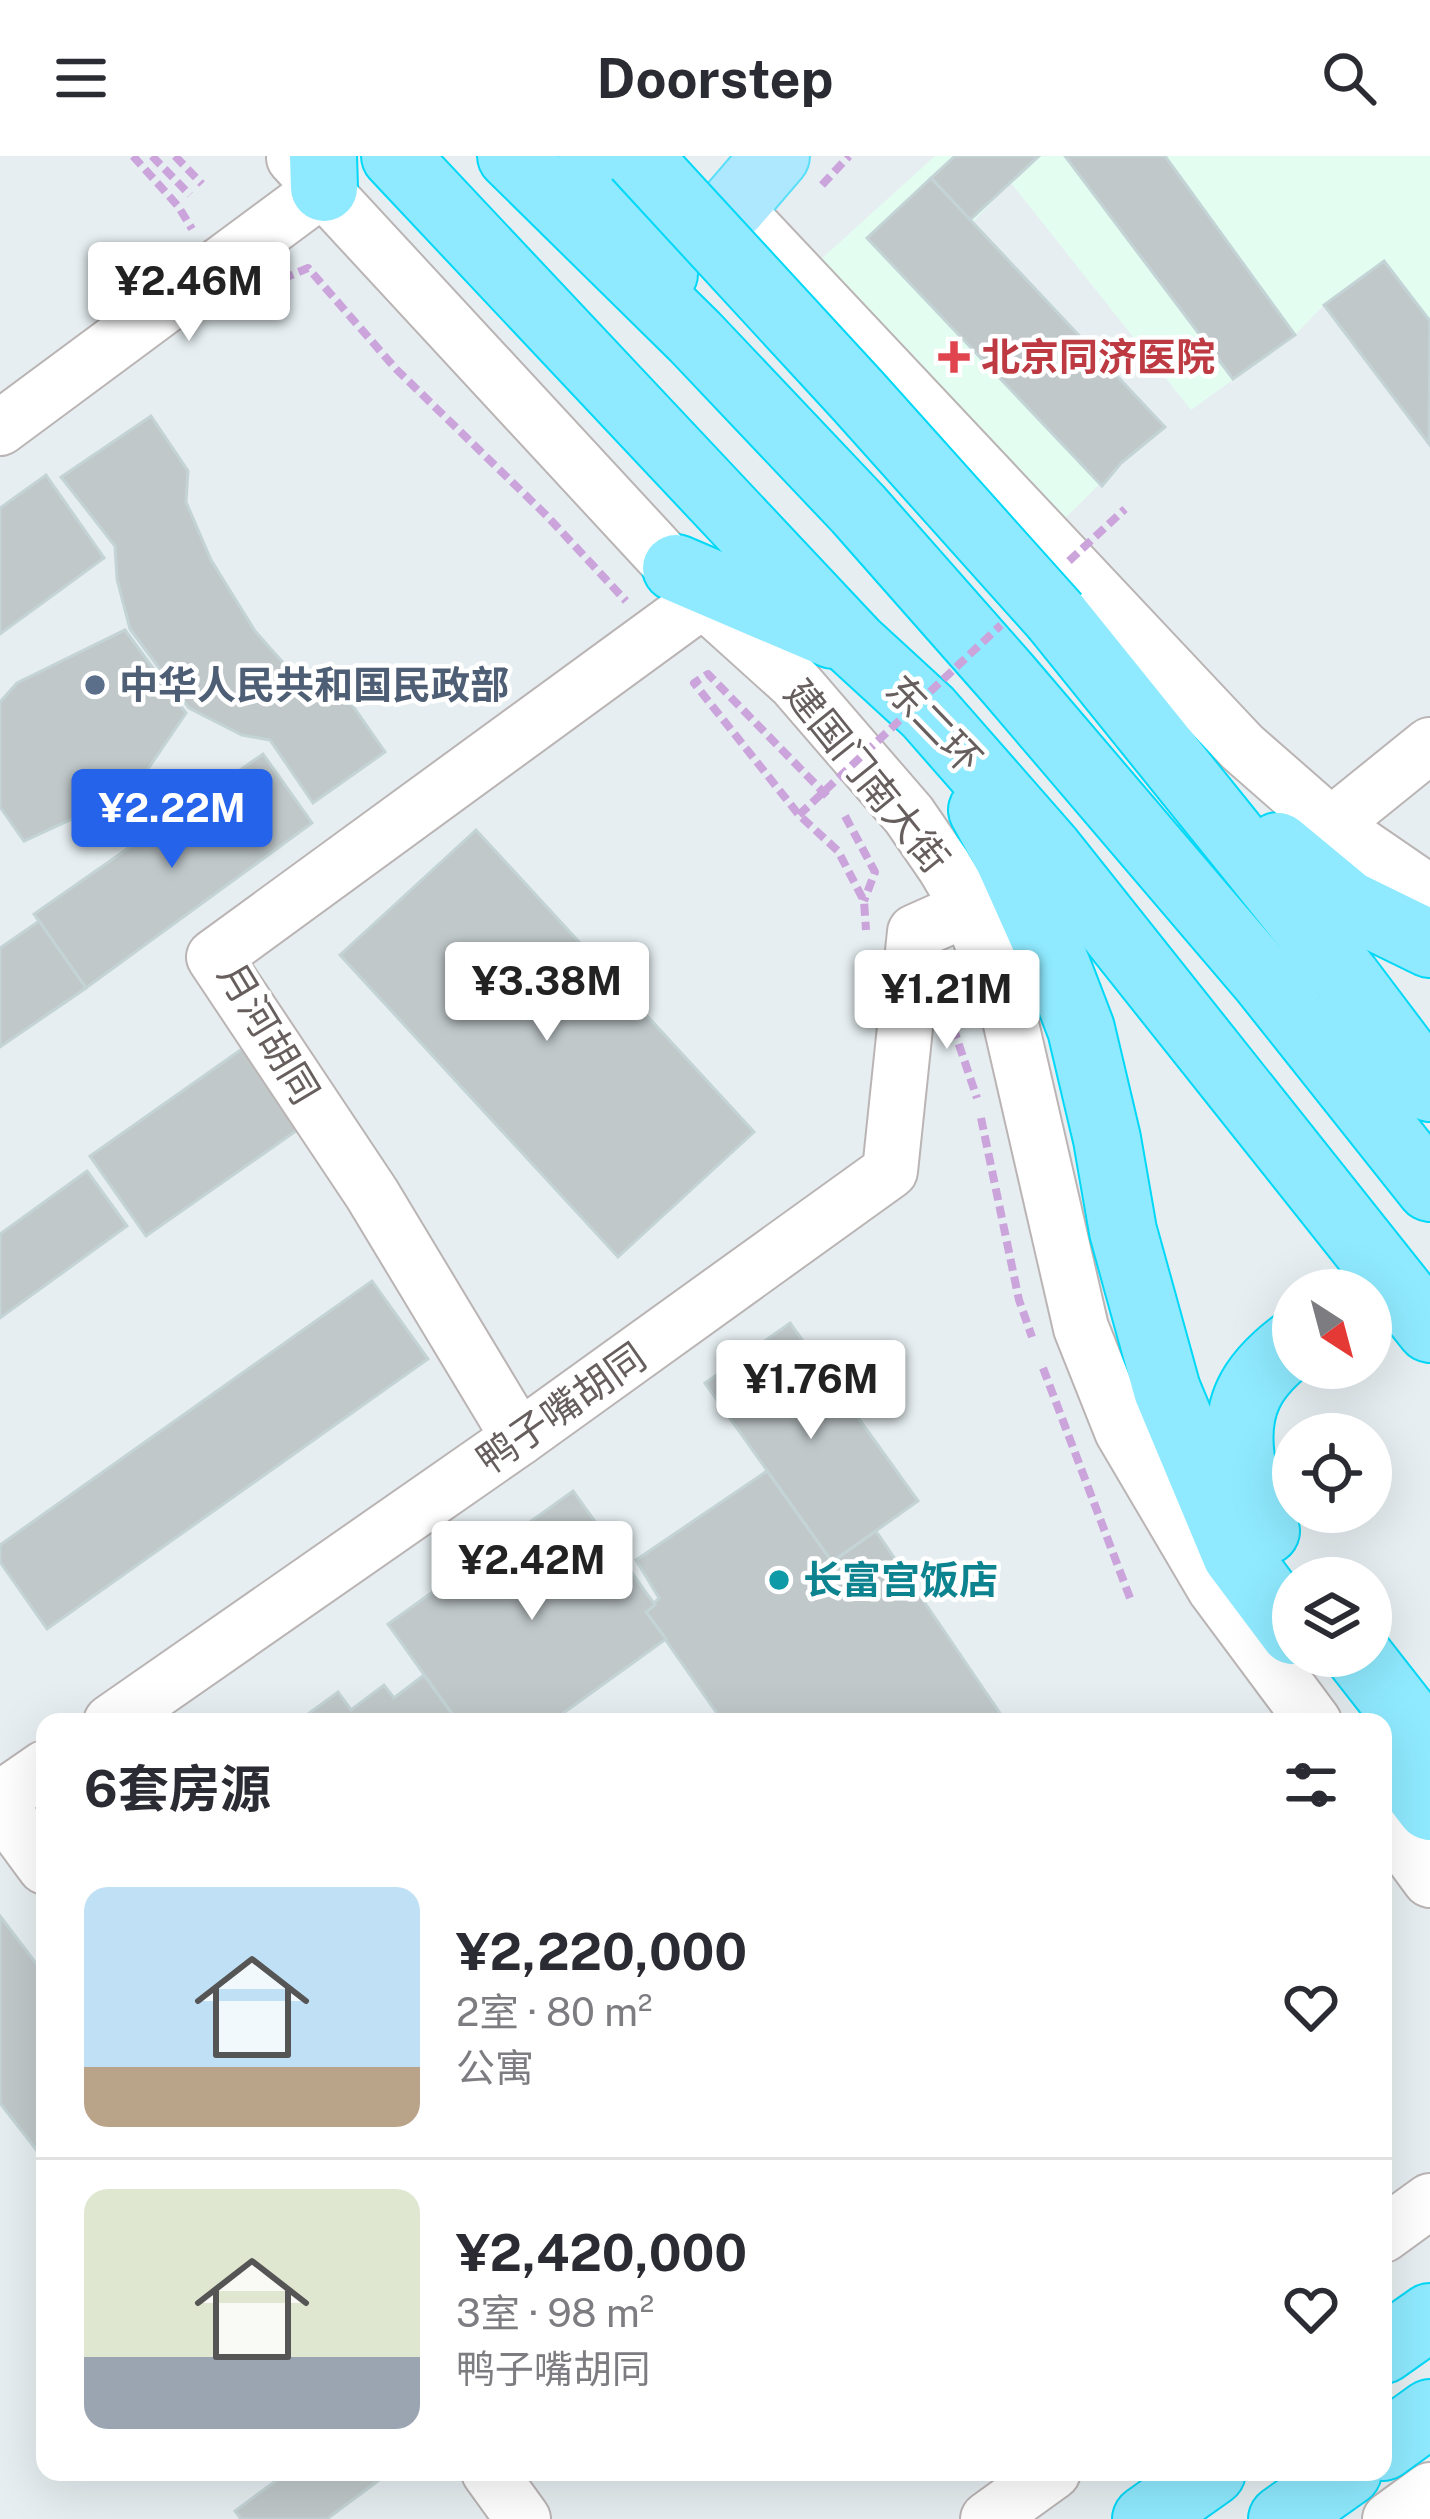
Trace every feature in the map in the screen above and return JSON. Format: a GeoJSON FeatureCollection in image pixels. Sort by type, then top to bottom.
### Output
{"type":"FeatureCollection","features":[{"type":"Feature","properties":{"kind":"highway","name":"东二环"},"geometry":{"type":"LineString","coordinates":[[394,156],[855,645],[928,712],[1049,850],[1430,1329]]}},
{"type":"Feature","properties":{"kind":"highway"},"geometry":{"type":"LineString","coordinates":[[511,156],[695,337],[858,509],[1263,978],[1430,1188]]}},
{"type":"Feature","properties":{"kind":"highway"},"geometry":{"type":"LineString","coordinates":[[592,156],[652,249],[695,337]]}},
{"type":"Feature","properties":{"kind":"highway"},"geometry":{"type":"LineString","coordinates":[[638,156],[858,395],[1052,618],[1347,978],[1430,1088]]}},
{"type":"Feature","properties":{"kind":"highway"},"geometry":{"type":"LineString","coordinates":[[733,206],[725,266],[727,298],[858,509]]}},
{"type":"Feature","properties":{"kind":"highway"},"geometry":{"type":"LineString","coordinates":[[670,592],[855,645]]}},
{"type":"Feature","properties":{"kind":"highway"},"geometry":{"type":"LineString","coordinates":[[1052,618],[1158,713],[1258,831],[1348,904],[1430,944]]}},
{"type":"Feature","properties":{"kind":"highway"},"geometry":{"type":"LineString","coordinates":[[928,712],[1008,857],[1081,1029],[1108,1139],[1123,1231],[1167,1390],[1236,1555],[1272,1581]]}},
{"type":"Feature","properties":{"kind":"highway"},"geometry":{"type":"LineString","coordinates":[[1392,1338],[1416,1346],[1430,1358]]}},
{"type":"Feature","properties":{"kind":"highway"},"geometry":{"type":"LineString","coordinates":[[1272,1360],[1254,1383],[1239,1417],[1238,1434],[1244,1480],[1272,1560]]}},
{"type":"Feature","properties":{"kind":"highway"},"geometry":{"type":"LineString","coordinates":[[1329,1677],[1357,1713]]}},
{"type":"Feature","properties":{"kind":"highway"},"geometry":{"type":"LineString","coordinates":[[1375,1677],[1430,1747]]}},
{"type":"Feature","properties":{"kind":"highway"},"geometry":{"type":"LineString","coordinates":[[1392,1758],[1430,1807]]}},
{"type":"Feature","properties":{"kind":"highway"},"geometry":{"type":"LineString","coordinates":[[1392,2344],[1430,2317]]}},
{"type":"Feature","properties":{"kind":"highway"},"geometry":{"type":"LineString","coordinates":[[1392,2440],[1430,2413]]}},
{"type":"Feature","properties":{"kind":"highway"},"geometry":{"type":"LineString","coordinates":[[1146,2519],[1199,2481]]}},
{"type":"Feature","properties":{"kind":"highway"},"geometry":{"type":"LineString","coordinates":[[1282,2519],[1335,2481]]}},
{"type":"Feature","properties":{"kind":"main road"},"geometry":{"type":"LineString","coordinates":[[733,206],[776,156]]}},
{"type":"Feature","properties":{"kind":"street"},"geometry":{"type":"LineString","coordinates":[[0,428],[225,261],[313,167]]}},
{"type":"Feature","properties":{"kind":"street","name":"建国门南大街"},"geometry":{"type":"LineString","coordinates":[[313,167],[670,592],[795,682],[909,815],[969,908],[1008,1011],[1082,1328],[1122,1431],[1216,1589],[1307,1713]]}},
{"type":"Feature","properties":{"kind":"street"},"geometry":{"type":"LineString","coordinates":[[733,206],[1242,747],[1331,825],[1430,892]]}},
{"type":"Feature","properties":{"kind":"street","name":"月河胡同"},"geometry":{"type":"LineString","coordinates":[[519,1438],[371,1194],[214,957],[670,592]]}},
{"type":"Feature","properties":{"kind":"street"},"geometry":{"type":"LineString","coordinates":[[1331,825],[1430,745]]}},
{"type":"Feature","properties":{"kind":"street","name":"鸭子嘴胡同"},"geometry":{"type":"LineString","coordinates":[[124,1713],[890,1172],[915,932],[969,908]]}},
{"type":"Feature","properties":{"kind":"street"},"geometry":{"type":"LineString","coordinates":[[36,1775],[0,1803],[36,1854]]}},
{"type":"Feature","properties":{"kind":"street"},"geometry":{"type":"LineString","coordinates":[[1392,1828],[1430,1880]]}},
{"type":"Feature","properties":{"kind":"street"},"geometry":{"type":"LineString","coordinates":[[1392,2228],[1430,2201]]}},
{"type":"Feature","properties":{"kind":"street"},"geometry":{"type":"LineString","coordinates":[[496,2481],[524,2519]]}},
{"type":"Feature","properties":{"kind":"street"},"geometry":{"type":"LineString","coordinates":[[988,2519],[1041,2481]]}},
{"type":"Feature","properties":{"kind":"street"},"geometry":{"type":"LineString","coordinates":[[1390,2519],[1430,2490]]}},
{"type":"Feature","properties":{"kind":"path"},"geometry":{"type":"LineString","coordinates":[[133,156],[178,206],[194,233],[256,290],[308,268],[396,369],[547,516],[670,592]]}},
{"type":"Feature","properties":{"kind":"path"},"geometry":{"type":"LineString","coordinates":[[152,156],[190,195]]}},
{"type":"Feature","properties":{"kind":"path"},"geometry":{"type":"LineString","coordinates":[[175,156],[202,184]]}},
{"type":"Feature","properties":{"kind":"path"},"geometry":{"type":"LineString","coordinates":[[799,815],[1052,618],[1125,509]]}},
{"type":"Feature","properties":{"kind":"path"},"geometry":{"type":"LineString","coordinates":[[828,797],[709,674],[694,683],[799,815],[838,851],[864,901],[875,872],[843,813]]}},
{"type":"Feature","properties":{"kind":"shaded area","name":"北京同济医院"},"geometry":{"type":"Polygon","coordinates":[[[935,156],[1430,156],[1430,446],[1324,305],[1295,335],[1191,410],[1011,183],[932,263],[1121,463],[1052,531],[818,262],[935,156]]]}},
{"type":"Feature","properties":{"kind":"building"},"geometry":{"type":"Polygon","coordinates":[[[955,156],[1039,156],[970,220],[931,178],[955,156]]]}},
{"type":"Feature","properties":{"kind":"building"},"geometry":{"type":"Polygon","coordinates":[[[1065,156],[1165,156],[1295,335],[1233,379],[1065,156]]]}},
{"type":"Feature","properties":{"kind":"building"},"geometry":{"type":"Polygon","coordinates":[[[931,178],[1165,427],[1121,463],[1102,486],[867,238],[931,178]]]}},
{"type":"Feature","properties":{"kind":"building"},"geometry":{"type":"Polygon","coordinates":[[[1384,261],[1430,321],[1429,444],[1324,305],[1384,261]]]}},
{"type":"Feature","properties":{"kind":"building"},"geometry":{"type":"Polygon","coordinates":[[[151,416],[188,471],[186,502],[211,560],[255,631],[286,666],[341,689],[385,752],[313,803],[270,740],[242,735],[189,708],[130,629],[117,579],[115,546],[61,477],[151,416]]]}},
{"type":"Feature","properties":{"kind":"building"},"geometry":{"type":"Polygon","coordinates":[[[46,475],[104,558],[0,634],[0,508],[46,475]]]}},
{"type":"Feature","properties":{"kind":"building"},"geometry":{"type":"Polygon","coordinates":[[[125,630],[186,713],[133,791],[24,841],[0,807],[0,702],[17,683],[125,630]]]}},
{"type":"Feature","properties":{"kind":"building"},"geometry":{"type":"Polygon","coordinates":[[[263,754],[312,823],[86,988],[34,914],[263,754]]]}},
{"type":"Feature","properties":{"kind":"building"},"geometry":{"type":"Polygon","coordinates":[[[476,830],[754,1132],[618,1257],[340,955],[476,830]]]}},
{"type":"Feature","properties":{"kind":"building"},"geometry":{"type":"Polygon","coordinates":[[[39,921],[86,988],[0,1047],[0,948],[39,921]]]}},
{"type":"Feature","properties":{"kind":"building"},"geometry":{"type":"Polygon","coordinates":[[[259,1037],[316,1117],[146,1236],[90,1156],[259,1037]]]}},
{"type":"Feature","properties":{"kind":"building"},"geometry":{"type":"Polygon","coordinates":[[[87,1171],[127,1226],[0,1318],[0,1234],[87,1171]]]}},
{"type":"Feature","properties":{"kind":"building"},"geometry":{"type":"Polygon","coordinates":[[[372,1281],[428,1359],[47,1629],[0,1562],[0,1545],[372,1281]]]}},
{"type":"Feature","properties":{"kind":"building"},"geometry":{"type":"Polygon","coordinates":[[[790,1323],[918,1501],[832,1562],[705,1383],[790,1323]]]}},
{"type":"Feature","properties":{"kind":"building","name":"长富宫饭店"},"geometry":{"type":"Polygon","coordinates":[[[767,1471],[832,1562],[876,1531],[1000,1713],[717,1713],[646,1612],[659,1598],[636,1560],[767,1471]]]}},
{"type":"Feature","properties":{"kind":"building"},"geometry":{"type":"Polygon","coordinates":[[[573,1491],[655,1605],[646,1612],[666,1639],[563,1713],[452,1713],[388,1624],[573,1491]]]}},
{"type":"Feature","properties":{"kind":"building"},"geometry":{"type":"Polygon","coordinates":[[[424,1675],[451,1713],[309,1713],[338,1692],[351,1710],[384,1685],[394,1698],[424,1675]]]}},
{"type":"Feature","properties":{"kind":"building"},"geometry":{"type":"Polygon","coordinates":[[[0,1916],[36,1963],[36,2149],[0,2103],[0,1916]]]}},
{"type":"Feature","properties":{"kind":"building"},"geometry":{"type":"Polygon","coordinates":[[[276,2481],[378,2481],[327,2519],[241,2519],[235,2511],[276,2481]]]}},
{"type":"Feature","properties":{"kind":"place","name":"北京同济医院"},"geometry":{"type":"Point","coordinates":[954,357]}},
{"type":"Feature","properties":{"kind":"place","name":"中华人民共和国民政部"},"geometry":{"type":"Point","coordinates":[95,685]}},
{"type":"Feature","properties":{"kind":"place","name":"长富宫饭店"},"geometry":{"type":"Point","coordinates":[779,1580]}}]}
